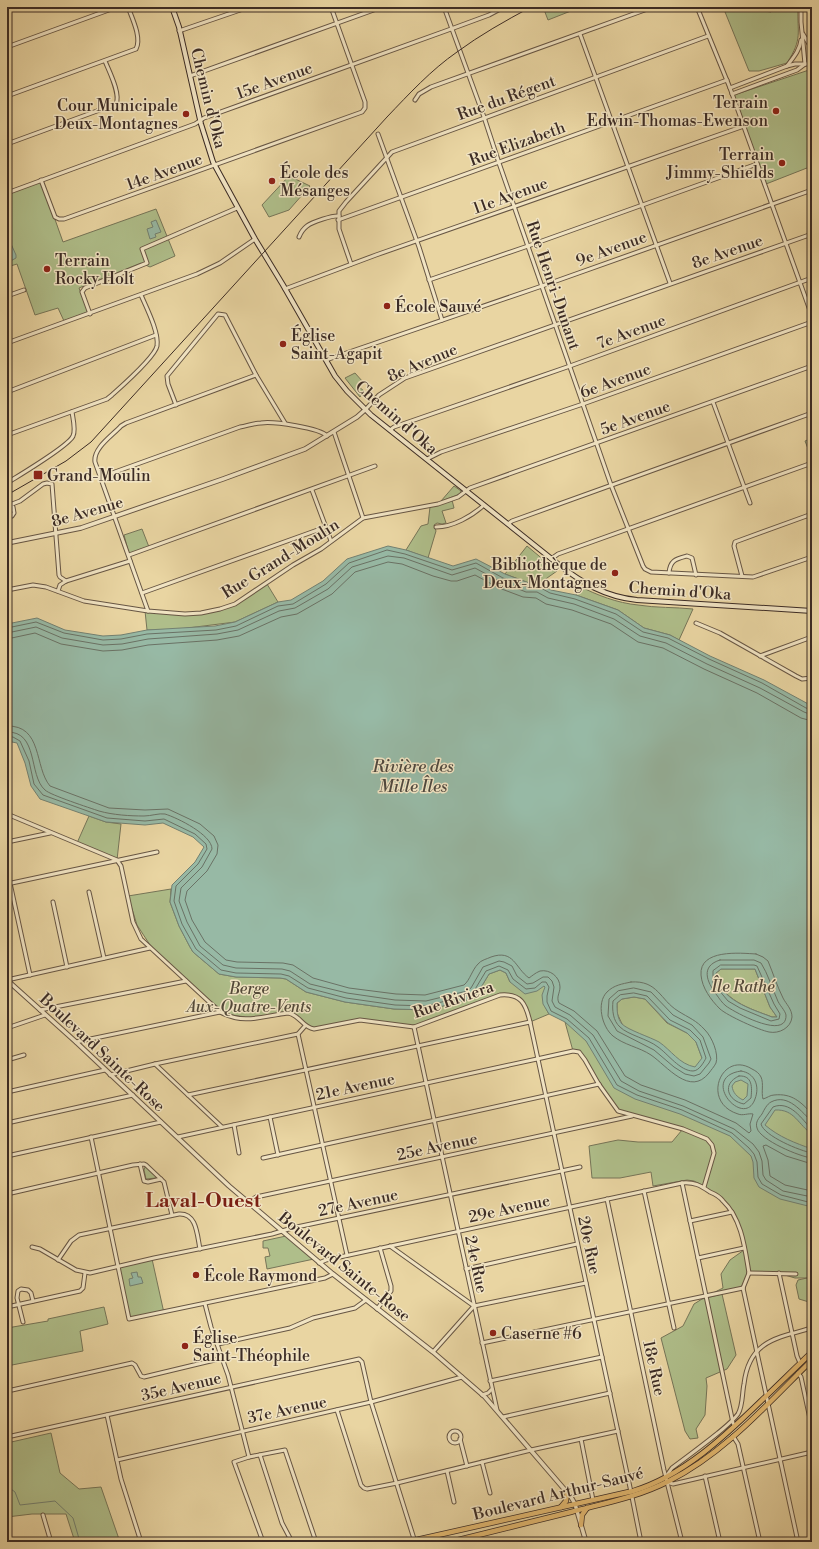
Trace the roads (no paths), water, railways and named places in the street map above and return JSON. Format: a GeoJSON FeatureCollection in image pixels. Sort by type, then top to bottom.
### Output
{"type":"FeatureCollection","features":[{"type":"Feature","properties":{"kind":"main road","name":"Chemin d'Oka"},"geometry":{"type":"LineString","coordinates":[[172,7],[207,146],[215,165],[237,208],[339,382],[366,409],[551,559],[590,586],[611,595],[630,599],[812,611]]}},
{"type":"Feature","properties":{"kind":"main road","name":"Boulevard Arthur-Sauvé"},"geometry":{"type":"LineString","coordinates":[[407,1542],[575,1504],[631,1494],[666,1477],[696,1458],[735,1426],[812,1352]]}},
{"type":"Feature","properties":{"kind":"main road","name":"Boulevard Arthur-Sauvé"},"geometry":{"type":"LineString","coordinates":[[450,1542],[587,1508],[668,1482],[702,1461],[733,1436],[812,1360]]}},
{"type":"Feature","properties":{"kind":"main road"},"geometry":{"type":"LineString","coordinates":[[561,1507],[566,1501],[567,1492]]}},
{"type":"Feature","properties":{"kind":"main road"},"geometry":{"type":"LineString","coordinates":[[581,1525],[582,1514],[587,1508]]}},
{"type":"Feature","properties":{"kind":"street"},"geometry":{"type":"LineString","coordinates":[[7,47],[117,7]]}},
{"type":"Feature","properties":{"kind":"street"},"geometry":{"type":"LineString","coordinates":[[7,96],[134,51],[138,47],[138,37],[128,7]]}},
{"type":"Feature","properties":{"kind":"street"},"geometry":{"type":"LineString","coordinates":[[179,31],[249,7]]}},
{"type":"Feature","properties":{"kind":"street"},"geometry":{"type":"LineString","coordinates":[[331,7],[352,66]]}},
{"type":"Feature","properties":{"kind":"street"},"geometry":{"type":"LineString","coordinates":[[190,76],[382,7]]}},
{"type":"Feature","properties":{"kind":"street","name":"Rue Henri-Dunant"},"geometry":{"type":"LineString","coordinates":[[444,7],[467,74],[484,117],[498,163],[515,206],[611,484],[629,528],[639,559],[645,569],[651,572],[669,573]]}},
{"type":"Feature","properties":{"kind":"street","name":"15e Avenue"},"geometry":{"type":"LineString","coordinates":[[7,193],[194,124],[200,120],[489,15],[504,7]]}},
{"type":"Feature","properties":{"kind":"street"},"geometry":{"type":"LineString","coordinates":[[415,100],[419,94],[431,87],[653,7]]}},
{"type":"Feature","properties":{"kind":"street"},"geometry":{"type":"LineString","coordinates":[[697,7],[730,88],[812,316]]}},
{"type":"Feature","properties":{"kind":"street"},"geometry":{"type":"LineString","coordinates":[[801,7],[805,64]]}},
{"type":"Feature","properties":{"kind":"street"},"geometry":{"type":"LineString","coordinates":[[802,32],[812,49]]}},
{"type":"Feature","properties":{"kind":"street"},"geometry":{"type":"LineString","coordinates":[[787,66],[801,45],[802,32]]}},
{"type":"Feature","properties":{"kind":"street"},"geometry":{"type":"LineString","coordinates":[[580,34],[670,283]]}},
{"type":"Feature","properties":{"kind":"street","name":"Rue du Régent"},"geometry":{"type":"LineString","coordinates":[[338,218],[339,211],[346,202],[392,152],[708,36]]}},
{"type":"Feature","properties":{"kind":"street"},"geometry":{"type":"LineString","coordinates":[[7,144],[116,104],[118,98],[116,90],[105,61]]}},
{"type":"Feature","properties":{"kind":"street"},"geometry":{"type":"LineString","coordinates":[[730,88],[787,66],[795,64],[812,64]]}},
{"type":"Feature","properties":{"kind":"street"},"geometry":{"type":"LineString","coordinates":[[732,94],[797,70],[805,64]]}},
{"type":"Feature","properties":{"kind":"street","name":"14e Avenue"},"geometry":{"type":"LineString","coordinates":[[41,180],[55,217],[60,219],[72,216],[363,111],[366,106],[352,66]]}},
{"type":"Feature","properties":{"kind":"street","name":"Rue Elizabeth"},"geometry":{"type":"LineString","coordinates":[[338,218],[401,198],[727,80]]}},
{"type":"Feature","properties":{"kind":"street","name":"11e Avenue"},"geometry":{"type":"LineString","coordinates":[[285,289],[351,264],[744,126]]}},
{"type":"Feature","properties":{"kind":"street"},"geometry":{"type":"LineString","coordinates":[[378,134],[442,320]]}},
{"type":"Feature","properties":{"kind":"street"},"geometry":{"type":"LineString","coordinates":[[429,280],[757,164]]}},
{"type":"Feature","properties":{"kind":"street","name":"9e Avenue"},"geometry":{"type":"LineString","coordinates":[[326,360],[542,286],[812,190]]}},
{"type":"Feature","properties":{"kind":"street"},"geometry":{"type":"LineString","coordinates":[[90,314],[83,294],[85,288],[147,263],[142,249],[237,208]]}},
{"type":"Feature","properties":{"kind":"street"},"geometry":{"type":"LineString","coordinates":[[299,237],[301,232],[308,225],[333,216],[338,218],[339,229],[351,264]]}},
{"type":"Feature","properties":{"kind":"street","name":"8e Avenue"},"geometry":{"type":"LineString","coordinates":[[7,543],[81,528],[305,449],[359,415],[379,394],[405,378],[812,234]]}},
{"type":"Feature","properties":{"kind":"street"},"geometry":{"type":"LineString","coordinates":[[7,343],[197,274],[214,266],[255,239]]}},
{"type":"Feature","properties":{"kind":"street","name":"7e Avenue"},"geometry":{"type":"LineString","coordinates":[[390,430],[394,427],[570,366],[812,278]]}},
{"type":"Feature","properties":{"kind":"street"},"geometry":{"type":"LineString","coordinates":[[7,296],[24,290]]}},
{"type":"Feature","properties":{"kind":"street"},"geometry":{"type":"LineString","coordinates":[[7,435],[107,399],[150,357],[157,346],[156,335],[141,295]]}},
{"type":"Feature","properties":{"kind":"street"},"geometry":{"type":"LineString","coordinates":[[176,405],[168,384],[167,376],[218,314],[221,314],[225,315],[256,375],[285,423]]}},
{"type":"Feature","properties":{"kind":"street","name":"6e Avenue"},"geometry":{"type":"LineString","coordinates":[[427,459],[431,456],[583,404],[812,322]]}},
{"type":"Feature","properties":{"kind":"street"},"geometry":{"type":"LineString","coordinates":[[7,392],[156,335]]}},
{"type":"Feature","properties":{"kind":"street","name":"5e Avenue"},"geometry":{"type":"LineString","coordinates":[[466,491],[470,488],[597,444],[812,366]]}},
{"type":"Feature","properties":{"kind":"street"},"geometry":{"type":"LineString","coordinates":[[148,611],[94,457],[96,451],[121,426],[256,375]]}},
{"type":"Feature","properties":{"kind":"street"},"geometry":{"type":"LineString","coordinates":[[713,402],[750,503]]}},
{"type":"Feature","properties":{"kind":"street"},"geometry":{"type":"LineString","coordinates":[[7,483],[72,439],[74,432],[72,412]]}},
{"type":"Feature","properties":{"kind":"street"},"geometry":{"type":"LineString","coordinates":[[508,524],[512,521],[611,484],[728,444],[812,413]]}},
{"type":"Feature","properties":{"kind":"street"},"geometry":{"type":"LineString","coordinates":[[101,477],[240,427],[260,423],[285,423],[322,432],[327,436]]}},
{"type":"Feature","properties":{"kind":"street"},"geometry":{"type":"LineString","coordinates":[[334,432],[363,518]]}},
{"type":"Feature","properties":{"kind":"street"},"geometry":{"type":"LineString","coordinates":[[551,559],[558,554],[629,528],[812,464]]}},
{"type":"Feature","properties":{"kind":"street"},"geometry":{"type":"LineString","coordinates":[[129,555],[375,466]]}},
{"type":"Feature","properties":{"kind":"street"},"geometry":{"type":"LineString","coordinates":[[7,506],[20,501],[43,484],[49,483],[53,486],[59,575],[66,581]]}},
{"type":"Feature","properties":{"kind":"street"},"geometry":{"type":"LineString","coordinates":[[312,490],[332,542]]}},
{"type":"Feature","properties":{"kind":"street","name":"Rue Grand-Moulin"},"geometry":{"type":"LineString","coordinates":[[7,590],[33,585],[58,591],[84,602],[148,611],[185,614],[201,613],[220,609],[235,604],[332,542],[363,518],[429,506],[456,498],[466,491]]}},
{"type":"Feature","properties":{"kind":"street"},"geometry":{"type":"LineString","coordinates":[[7,517],[12,516],[20,501]]}},
{"type":"Feature","properties":{"kind":"street"},"geometry":{"type":"LineString","coordinates":[[436,526],[445,526],[458,522],[484,505]]}},
{"type":"Feature","properties":{"kind":"street"},"geometry":{"type":"LineString","coordinates":[[7,506],[13,507],[14,511]]}},
{"type":"Feature","properties":{"kind":"street"},"geometry":{"type":"LineString","coordinates":[[742,576],[734,546],[735,542],[812,514]]}},
{"type":"Feature","properties":{"kind":"street"},"geometry":{"type":"LineString","coordinates":[[142,593],[326,527]]}},
{"type":"Feature","properties":{"kind":"street"},"geometry":{"type":"LineString","coordinates":[[696,575],[692,558],[687,556],[674,560],[669,566],[669,573],[696,575],[753,577],[812,557]]}},
{"type":"Feature","properties":{"kind":"street"},"geometry":{"type":"LineString","coordinates":[[58,591],[60,585],[66,581],[130,561]]}},
{"type":"Feature","properties":{"kind":"street"},"geometry":{"type":"LineString","coordinates":[[696,623],[720,633],[796,676],[805,679],[812,678]]}},
{"type":"Feature","properties":{"kind":"street"},"geometry":{"type":"LineString","coordinates":[[760,656],[809,638]]}},
{"type":"Feature","properties":{"kind":"street"},"geometry":{"type":"LineString","coordinates":[[7,814],[117,860],[121,866],[136,930],[141,939],[220,1012],[231,1017],[246,1020],[288,1013],[294,1014],[305,1026],[298,1034],[110,1075]]}},
{"type":"Feature","properties":{"kind":"street"},"geometry":{"type":"LineString","coordinates":[[7,842],[52,833]]}},
{"type":"Feature","properties":{"kind":"street"},"geometry":{"type":"LineString","coordinates":[[30,975],[8,883],[157,852]]}},
{"type":"Feature","properties":{"kind":"street"},"geometry":{"type":"LineString","coordinates":[[89,892],[104,958]]}},
{"type":"Feature","properties":{"kind":"street"},"geometry":{"type":"LineString","coordinates":[[53,902],[67,967]]}},
{"type":"Feature","properties":{"kind":"street"},"geometry":{"type":"LineString","coordinates":[[7,980],[150,948]]}},
{"type":"Feature","properties":{"kind":"street","name":"Boulevard Sainte-Rose"},"geometry":{"type":"LineString","coordinates":[[7,980],[76,1042],[229,1186],[319,1263],[433,1352],[482,1395],[498,1411],[567,1492],[575,1504],[586,1542]]}},
{"type":"Feature","properties":{"kind":"street"},"geometry":{"type":"LineString","coordinates":[[40,1010],[186,980]]}},
{"type":"Feature","properties":{"kind":"street","name":"Rue Riviera"},"geometry":{"type":"LineString","coordinates":[[305,1026],[314,1029],[360,1020],[414,1027],[500,995],[512,995],[524,1003]]}},
{"type":"Feature","properties":{"kind":"street","name":"20e Rue"},"geometry":{"type":"LineString","coordinates":[[524,1003],[530,1022],[641,1542]]}},
{"type":"Feature","properties":{"kind":"street"},"geometry":{"type":"LineString","coordinates":[[76,1042],[220,1012]]}},
{"type":"Feature","properties":{"kind":"street"},"geometry":{"type":"LineString","coordinates":[[7,1028],[45,1015]]}},
{"type":"Feature","properties":{"kind":"street"},"geometry":{"type":"LineString","coordinates":[[188,1095],[530,1022]]}},
{"type":"Feature","properties":{"kind":"street","name":"24e Rue"},"geometry":{"type":"LineString","coordinates":[[414,1027],[490,1381],[498,1411]]}},
{"type":"Feature","properties":{"kind":"street"},"geometry":{"type":"LineString","coordinates":[[298,1034],[347,1255]]}},
{"type":"Feature","properties":{"kind":"street"},"geometry":{"type":"LineString","coordinates":[[537,1059],[573,1051],[579,1052],[618,1111],[683,1129],[706,1139],[712,1145],[714,1153],[704,1187],[723,1200],[737,1220],[749,1273],[743,1288],[779,1460],[798,1542]]}},
{"type":"Feature","properties":{"kind":"street"},"geometry":{"type":"LineString","coordinates":[[7,1060],[24,1056]]}},
{"type":"Feature","properties":{"kind":"street","name":"21e Avenue"},"geometry":{"type":"LineString","coordinates":[[178,1137],[537,1059]]}},
{"type":"Feature","properties":{"kind":"street"},"geometry":{"type":"LineString","coordinates":[[155,1064],[222,1128]]}},
{"type":"Feature","properties":{"kind":"street"},"geometry":{"type":"LineString","coordinates":[[7,1092],[105,1070]]}},
{"type":"Feature","properties":{"kind":"street"},"geometry":{"type":"LineString","coordinates":[[263,1158],[599,1084]]}},
{"type":"Feature","properties":{"kind":"street"},"geometry":{"type":"LineString","coordinates":[[7,1123],[133,1095]]}},
{"type":"Feature","properties":{"kind":"street","name":"25e Avenue"},"geometry":{"type":"LineString","coordinates":[[248,1202],[256,1197],[633,1116]]}},
{"type":"Feature","properties":{"kind":"street"},"geometry":{"type":"LineString","coordinates":[[270,1117],[278,1155]]}},
{"type":"Feature","properties":{"kind":"street"},"geometry":{"type":"LineString","coordinates":[[7,1156],[161,1122]]}},
{"type":"Feature","properties":{"kind":"street"},"geometry":{"type":"LineString","coordinates":[[234,1125],[239,1153]]}},
{"type":"Feature","properties":{"kind":"street"},"geometry":{"type":"LineString","coordinates":[[91,1137],[129,1319],[325,1278],[333,1274]]}},
{"type":"Feature","properties":{"kind":"street"},"geometry":{"type":"LineString","coordinates":[[140,1164],[144,1181],[148,1182],[161,1179]]}},
{"type":"Feature","properties":{"kind":"street"},"geometry":{"type":"LineString","coordinates":[[7,1194],[140,1164],[146,1165],[165,1184],[172,1215]]}},
{"type":"Feature","properties":{"kind":"street","name":"27e Avenue"},"geometry":{"type":"LineString","coordinates":[[85,1273],[580,1167]]}},
{"type":"Feature","properties":{"kind":"street","name":"29e Avenue"},"geometry":{"type":"LineString","coordinates":[[319,1263],[347,1255],[682,1183],[692,1182],[704,1187]]}},
{"type":"Feature","properties":{"kind":"street"},"geometry":{"type":"LineString","coordinates":[[682,1183],[735,1426]]}},
{"type":"Feature","properties":{"kind":"street"},"geometry":{"type":"LineString","coordinates":[[644,1191],[674,1328]]}},
{"type":"Feature","properties":{"kind":"street","name":"18e Rue"},"geometry":{"type":"LineString","coordinates":[[607,1199],[666,1477],[682,1542]]}},
{"type":"Feature","properties":{"kind":"street"},"geometry":{"type":"LineString","coordinates":[[690,1221],[732,1212]]}},
{"type":"Feature","properties":{"kind":"street"},"geometry":{"type":"LineString","coordinates":[[58,1260],[68,1244],[74,1238],[83,1234],[183,1214],[192,1218],[196,1226],[200,1248]]}},
{"type":"Feature","properties":{"kind":"street"},"geometry":{"type":"LineString","coordinates":[[466,1269],[577,1244]]}},
{"type":"Feature","properties":{"kind":"street"},"geometry":{"type":"LineString","coordinates":[[390,1246],[474,1306]]}},
{"type":"Feature","properties":{"kind":"street"},"geometry":{"type":"LineString","coordinates":[[7,1307],[82,1290],[84,1286],[85,1273],[72,1268],[40,1249],[32,1247]]}},
{"type":"Feature","properties":{"kind":"street"},"geometry":{"type":"LineString","coordinates":[[377,1309],[391,1291],[391,1286],[380,1248]]}},
{"type":"Feature","properties":{"kind":"street"},"geometry":{"type":"LineString","coordinates":[[698,1258],[744,1248]]}},
{"type":"Feature","properties":{"kind":"street"},"geometry":{"type":"LineString","coordinates":[[749,1273],[796,1274]]}},
{"type":"Feature","properties":{"kind":"street"},"geometry":{"type":"LineString","coordinates":[[778,1273],[796,1356],[800,1364]]}},
{"type":"Feature","properties":{"kind":"street"},"geometry":{"type":"LineString","coordinates":[[433,1352],[474,1306],[586,1283]]}},
{"type":"Feature","properties":{"kind":"street"},"geometry":{"type":"LineString","coordinates":[[482,1343],[743,1288]]}},
{"type":"Feature","properties":{"kind":"street"},"geometry":{"type":"LineString","coordinates":[[23,1322],[17,1295],[21,1289],[28,1290],[31,1293],[33,1301]]}},
{"type":"Feature","properties":{"kind":"street"},"geometry":{"type":"LineString","coordinates":[[218,1344],[290,1328],[313,1318],[355,1308],[366,1300]]}},
{"type":"Feature","properties":{"kind":"street"},"geometry":{"type":"LineString","coordinates":[[205,1304],[211,1327],[223,1358],[249,1457]]}},
{"type":"Feature","properties":{"kind":"street"},"geometry":{"type":"LineString","coordinates":[[666,1477],[672,1468],[733,1420],[740,1410],[746,1373],[756,1351],[767,1342],[812,1328]]}},
{"type":"Feature","properties":{"kind":"street"},"geometry":{"type":"LineString","coordinates":[[490,1381],[602,1357]]}},
{"type":"Feature","properties":{"kind":"street"},"geometry":{"type":"LineString","coordinates":[[12,1390],[132,1363],[135,1365],[140,1376],[144,1377],[223,1358]]}},
{"type":"Feature","properties":{"kind":"street","name":"35e Avenue"},"geometry":{"type":"LineString","coordinates":[[7,1437],[356,1359],[360,1360],[371,1402]]}},
{"type":"Feature","properties":{"kind":"street"},"geometry":{"type":"LineString","coordinates":[[798,1373],[801,1377],[812,1428]]}},
{"type":"Feature","properties":{"kind":"street","name":"37e Avenue"},"geometry":{"type":"LineString","coordinates":[[117,1460],[371,1402],[462,1377]]}},
{"type":"Feature","properties":{"kind":"street"},"geometry":{"type":"LineString","coordinates":[[482,1395],[488,1393],[492,1389]]}},
{"type":"Feature","properties":{"kind":"street"},"geometry":{"type":"LineString","coordinates":[[503,1417],[610,1393]]}},
{"type":"Feature","properties":{"kind":"street"},"geometry":{"type":"LineString","coordinates":[[371,1402],[415,1541]]}},
{"type":"Feature","properties":{"kind":"street"},"geometry":{"type":"LineString","coordinates":[[337,1410],[361,1485],[367,1489],[618,1431]]}},
{"type":"Feature","properties":{"kind":"street"},"geometry":{"type":"LineString","coordinates":[[107,1415],[123,1487],[141,1542]]}},
{"type":"Feature","properties":{"kind":"street"},"geometry":{"type":"LineString","coordinates":[[460,1440],[458,1442],[452,1442],[449,1439],[449,1433],[452,1431],[459,1432],[461,1435],[460,1440],[467,1466]]}},
{"type":"Feature","properties":{"kind":"street"},"geometry":{"type":"LineString","coordinates":[[733,1436],[738,1444],[760,1542]]}},
{"type":"Feature","properties":{"kind":"street"},"geometry":{"type":"LineString","coordinates":[[581,1440],[594,1500]]}},
{"type":"Feature","properties":{"kind":"street"},"geometry":{"type":"LineString","coordinates":[[263,1542],[234,1462],[249,1457],[285,1450],[316,1542]]}},
{"type":"Feature","properties":{"kind":"street"},"geometry":{"type":"LineString","coordinates":[[668,1482],[673,1484],[812,1452]]}},
{"type":"Feature","properties":{"kind":"street"},"geometry":{"type":"LineString","coordinates":[[260,1455],[282,1523],[292,1542]]}},
{"type":"Feature","properties":{"kind":"street"},"geometry":{"type":"LineString","coordinates":[[482,1462],[490,1493]]}},
{"type":"Feature","properties":{"kind":"street"},"geometry":{"type":"LineString","coordinates":[[447,1471],[454,1502]]}},
{"type":"Feature","properties":{"kind":"street"},"geometry":{"type":"LineString","coordinates":[[705,1476],[720,1542]]}},
{"type":"Feature","properties":{"kind":"street"},"geometry":{"type":"LineString","coordinates":[[43,1515],[51,1542]]}},
{"type":"Feature","properties":{"kind":"street"},"geometry":{"type":"LineString","coordinates":[[7,1533],[9,1542]]}},
{"type":"Feature","properties":{"kind":"water"},"geometry":{"type":"Polygon","coordinates":[[[156,220],[161,232],[155,234],[156,237],[150,239],[147,229],[153,227],[151,222],[156,220]]]}},
{"type":"Feature","properties":{"kind":"water"},"geometry":{"type":"Polygon","coordinates":[[[7,235],[16,258],[7,263],[7,235]]]}},
{"type":"Feature","properties":{"kind":"water","name":"Rivière des Mille Îles"},"geometry":{"type":"Polygon","coordinates":[[[388,546],[406,550],[453,566],[476,559],[505,574],[529,583],[540,583],[551,590],[576,595],[618,610],[644,628],[670,635],[710,656],[764,680],[812,706],[812,1134],[796,1118],[782,1110],[775,1110],[765,1125],[793,1142],[812,1149],[812,1207],[780,1199],[759,1187],[754,1178],[751,1156],[730,1136],[680,1114],[635,1099],[614,1088],[586,1041],[565,1022],[549,1014],[543,1004],[542,995],[544,986],[537,991],[525,994],[510,982],[506,973],[500,970],[489,974],[477,994],[471,999],[427,1010],[394,1009],[345,1002],[306,992],[286,979],[236,977],[219,974],[193,952],[179,926],[170,902],[172,885],[195,862],[204,847],[193,837],[163,823],[145,825],[106,822],[40,799],[31,786],[25,763],[17,743],[7,741],[7,624],[37,618],[65,630],[103,636],[121,635],[147,630],[215,626],[235,622],[278,602],[291,600],[323,581],[347,559],[388,546]],[[721,969],[716,973],[718,982],[730,997],[755,1011],[772,1017],[777,1017],[770,1007],[755,969],[721,969]],[[634,997],[622,999],[617,1003],[617,1011],[618,1017],[622,1024],[629,1029],[659,1042],[684,1063],[695,1067],[702,1058],[696,1042],[687,1033],[668,1023],[645,999],[634,997]],[[741,1080],[735,1082],[732,1086],[733,1091],[743,1100],[747,1096],[748,1084],[741,1080]]]}},
{"type":"Feature","properties":{"kind":"water"},"geometry":{"type":"Polygon","coordinates":[[[137,1272],[138,1277],[141,1277],[143,1283],[130,1286],[129,1279],[133,1278],[131,1273],[137,1272]]]}},
{"type":"Feature","properties":{"kind":"waterway"},"geometry":{"type":"LineString","coordinates":[[7,1486],[15,1492],[20,1505],[55,1501],[73,1518],[80,1542]]}},
{"type":"Feature","properties":{"kind":"tram line"},"geometry":{"type":"LineString","coordinates":[[7,495],[66,461],[91,442],[387,117],[429,74],[447,59],[475,40],[531,7]]}},
{"type":"Feature","properties":{"kind":"place","name":"Terrain Edwin-Thomas-Ewenson"},"geometry":{"type":"Point","coordinates":[776,111]}},
{"type":"Feature","properties":{"kind":"place","name":"Cour Municipale Deux-Montagnes"},"geometry":{"type":"Point","coordinates":[186,114]}},
{"type":"Feature","properties":{"kind":"place","name":"Terrain Jimmy-Shields"},"geometry":{"type":"Point","coordinates":[782,163]}},
{"type":"Feature","properties":{"kind":"place","name":"École des Mésanges"},"geometry":{"type":"Point","coordinates":[272,181]}},
{"type":"Feature","properties":{"kind":"place","name":"Terrain Rocky Holt"},"geometry":{"type":"Point","coordinates":[47,269]}},
{"type":"Feature","properties":{"kind":"place","name":"École Sauvé"},"geometry":{"type":"Point","coordinates":[387,306]}},
{"type":"Feature","properties":{"kind":"place","name":"Église Saint-Agapit"},"geometry":{"type":"Point","coordinates":[283,344]}},
{"type":"Feature","properties":{"kind":"place","name":"Grand-Moulin"},"geometry":{"type":"Point","coordinates":[38,475]}},
{"type":"Feature","properties":{"kind":"place","name":"Bibliothèque de Deux-Montagnes"},"geometry":{"type":"Point","coordinates":[615,573]}},
{"type":"Feature","properties":{"kind":"place","name":"École Raymond"},"geometry":{"type":"Point","coordinates":[196,1275]}},
{"type":"Feature","properties":{"kind":"place","name":"Caserne #6"},"geometry":{"type":"Point","coordinates":[493,1333]}},
{"type":"Feature","properties":{"kind":"place","name":"Église Saint-Théophile"},"geometry":{"type":"Point","coordinates":[185,1346]}},
{"type":"Feature","properties":{"kind":"district","name":"Laval-Ouest"},"geometry":{"type":"Point","coordinates":[203,1200]}},
{"type":"Feature","properties":{"kind":"park label","name":"Île Rathé"},"geometry":{"type":"Point","coordinates":[743,986]}},
{"type":"Feature","properties":{"kind":"park label","name":"Berge Aux-Quatre-Vents"},"geometry":{"type":"Point","coordinates":[249,997]}}]}
